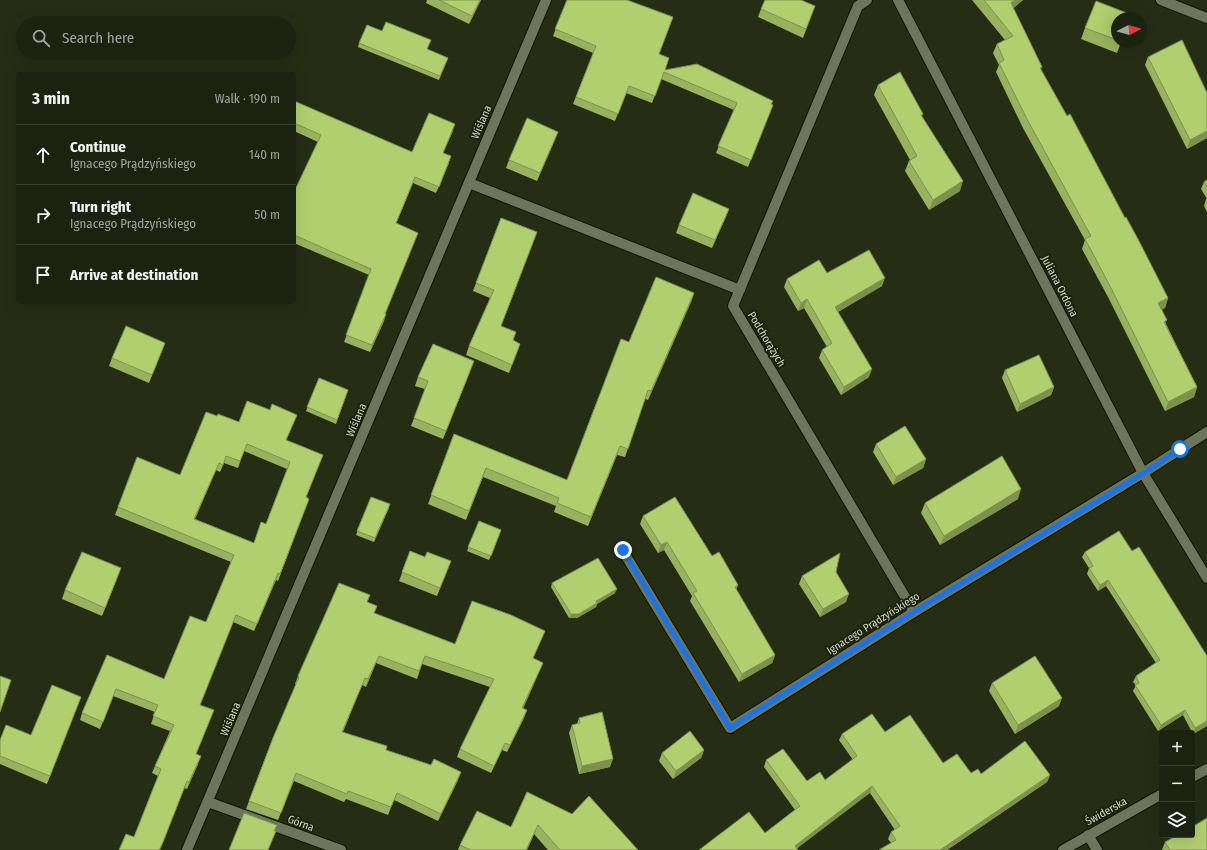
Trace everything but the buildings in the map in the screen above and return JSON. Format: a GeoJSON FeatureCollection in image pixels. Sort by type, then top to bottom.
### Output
{"type":"FeatureCollection","features":[{"type":"Feature","properties":{"kind":"street","name":"Wiślana"},"geometry":{"type":"LineString","coordinates":[[188,850],[546,0]]}},
{"type":"Feature","properties":{"kind":"street","name":"Podchorążych"},"geometry":{"type":"LineString","coordinates":[[867,0],[858,6],[733,306],[914,612]]}},
{"type":"Feature","properties":{"kind":"street","name":"Juliana Ordona"},"geometry":{"type":"LineString","coordinates":[[898,0],[1144,473],[1207,578]]}},
{"type":"Feature","properties":{"kind":"street"},"geometry":{"type":"LineString","coordinates":[[1161,0],[1207,18]]}},
{"type":"Feature","properties":{"kind":"street"},"geometry":{"type":"LineString","coordinates":[[469,183],[740,290]]}},
{"type":"Feature","properties":{"kind":"street","name":"Ignacego Prądzyńskiego"},"geometry":{"type":"LineString","coordinates":[[623,550],[730,728],[914,612],[1144,473],[1207,432]]}},
{"type":"Feature","properties":{"kind":"street"},"geometry":{"type":"LineString","coordinates":[[1195,775],[1207,769]]}},
{"type":"Feature","properties":{"kind":"street","name":"Świderska"},"geometry":{"type":"LineString","coordinates":[[1063,850],[1159,796]]}},
{"type":"Feature","properties":{"kind":"street","name":"Górna"},"geometry":{"type":"LineString","coordinates":[[208,802],[341,850]]}},
{"type":"Feature","properties":{"kind":"street"},"geometry":{"type":"LineString","coordinates":[[1088,835],[1097,850]]}},
{"type":"Feature","properties":{"kind":"route"},"geometry":{"type":"LineString","coordinates":[[623,550],[730,728],[914,612],[1144,473],[1180,449]]}}]}
